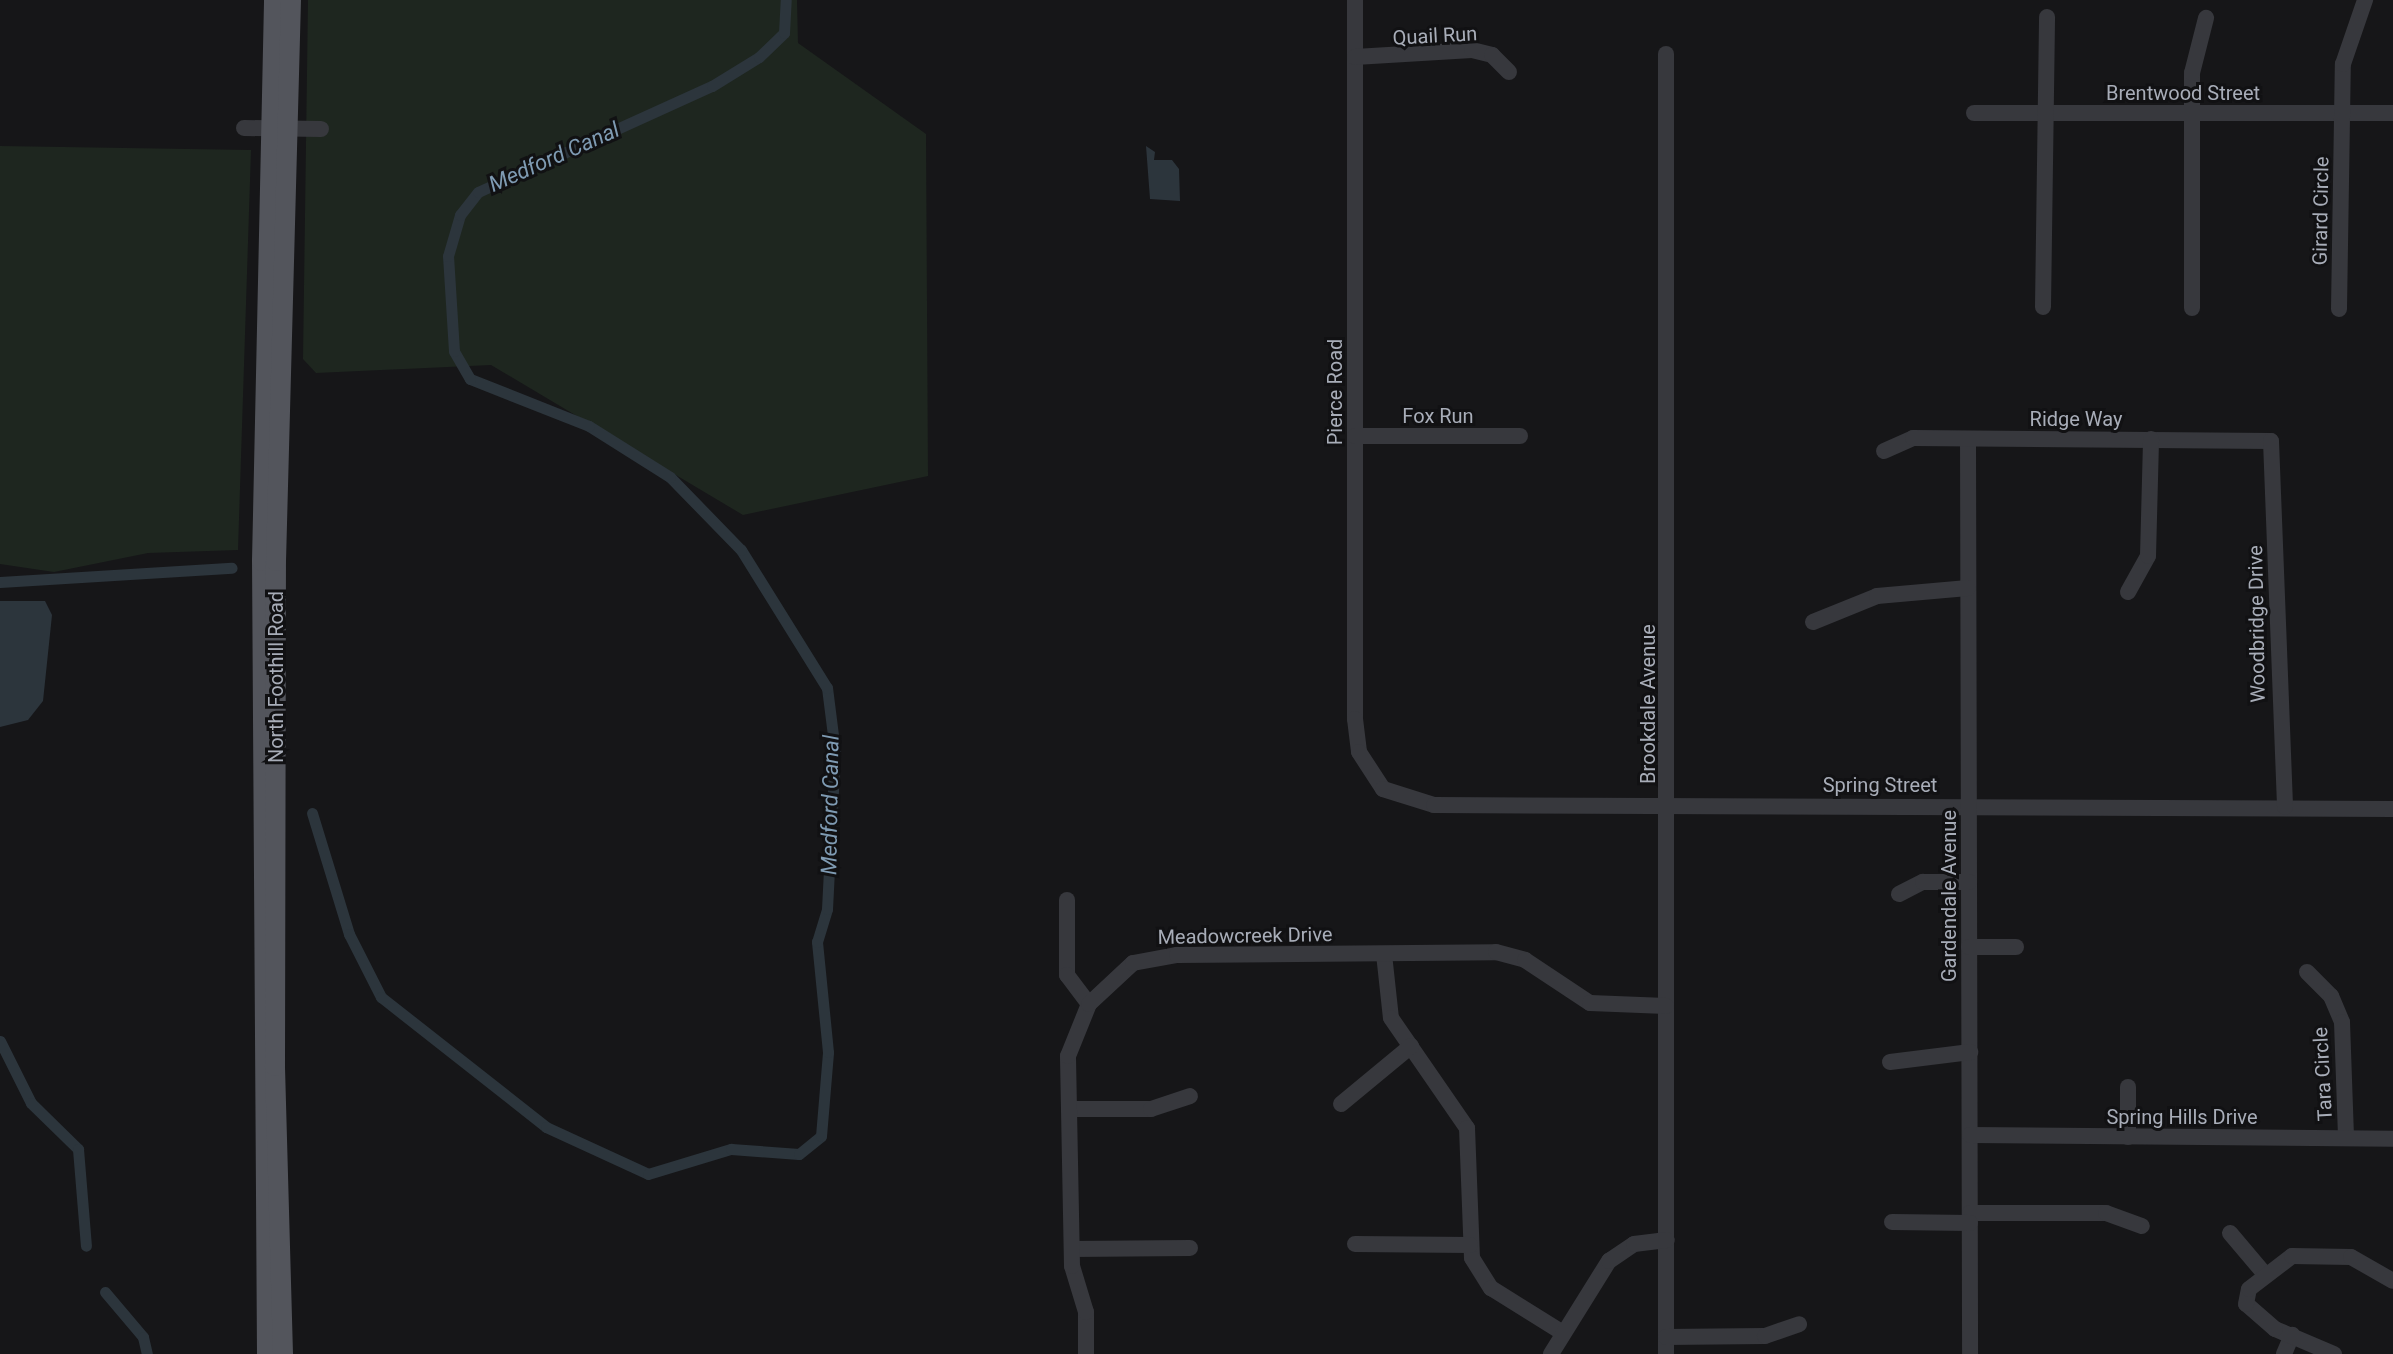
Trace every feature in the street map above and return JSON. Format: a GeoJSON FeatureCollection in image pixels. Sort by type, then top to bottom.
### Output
{"type":"FeatureCollection","features":[{"type":"Feature","properties":{"kind":"main road","name":"North Foothill Road"},"geometry":{"type":"LineString","coordinates":[[274,0],[282,128],[276,593],[275,1066],[283,1354]]}},
{"type":"Feature","properties":{"kind":"main road","name":"North Foothill Road"},"geometry":{"type":"LineString","coordinates":[[267,1354],[262,593],[282,128],[291,0]]}},
{"type":"Feature","properties":{"kind":"street","name":"Pierce Road"},"geometry":{"type":"LineString","coordinates":[[1355,0],[1355,719],[1359,752],[1373,780]]}},
{"type":"Feature","properties":{"kind":"street","name":"Girard Circle"},"geometry":{"type":"LineString","coordinates":[[2339,309],[2343,64],[2365,0]]}},
{"type":"Feature","properties":{"kind":"street"},"geometry":{"type":"LineString","coordinates":[[2043,307],[2042,113],[2047,17]]}},
{"type":"Feature","properties":{"kind":"street"},"geometry":{"type":"LineString","coordinates":[[2192,308],[2193,56],[2206,18]]}},
{"type":"Feature","properties":{"kind":"street","name":"Quail Run"},"geometry":{"type":"LineString","coordinates":[[1355,57],[1472,50],[1492,55],[1509,72]]}},
{"type":"Feature","properties":{"kind":"street","name":"Brookdale Avenue"},"geometry":{"type":"LineString","coordinates":[[1666,54],[1666,1346]]}},
{"type":"Feature","properties":{"kind":"street","name":"Brentwood Street"},"geometry":{"type":"LineString","coordinates":[[1974,113],[2393,113]]}},
{"type":"Feature","properties":{"kind":"street"},"geometry":{"type":"LineString","coordinates":[[244,128],[321,129]]}},
{"type":"Feature","properties":{"kind":"street","name":"Fox Run"},"geometry":{"type":"LineString","coordinates":[[1355,436],[1520,436]]}},
{"type":"Feature","properties":{"kind":"street","name":"Ridge Way"},"geometry":{"type":"LineString","coordinates":[[1884,451],[1913,438],[2271,441]]}},
{"type":"Feature","properties":{"kind":"street","name":"Gardendale Avenue"},"geometry":{"type":"LineString","coordinates":[[1968,439],[1970,1354]]}},
{"type":"Feature","properties":{"kind":"street"},"geometry":{"type":"LineString","coordinates":[[2128,592],[2148,556],[2151,439]]}},
{"type":"Feature","properties":{"kind":"street","name":"Woodbridge Drive"},"geometry":{"type":"LineString","coordinates":[[2271,441],[2285,807]]}},
{"type":"Feature","properties":{"kind":"street"},"geometry":{"type":"LineString","coordinates":[[1813,622],[1877,596],[1968,588]]}},
{"type":"Feature","properties":{"kind":"street","name":"Spring Street"},"geometry":{"type":"LineString","coordinates":[[1373,780],[1419,804],[2393,809]]}},
{"type":"Feature","properties":{"kind":"street"},"geometry":{"type":"LineString","coordinates":[[1899,894],[1923,882],[1969,882]]}},
{"type":"Feature","properties":{"kind":"street"},"geometry":{"type":"LineString","coordinates":[[1067,900],[1067,975],[1089,1004]]}},
{"type":"Feature","properties":{"kind":"street"},"geometry":{"type":"LineString","coordinates":[[1969,947],[2016,947]]}},
{"type":"Feature","properties":{"kind":"street"},"geometry":{"type":"LineString","coordinates":[[1384,954],[1386,1003],[1411,1046],[1467,1128],[1470,1245],[1491,1288],[1563,1333]]}},
{"type":"Feature","properties":{"kind":"street","name":"Meadowcreek Drive"},"geometry":{"type":"LineString","coordinates":[[1086,1354],[1072,1249],[1068,1056],[1089,1004],[1118,972],[1152,957],[1510,955],[1590,1003],[1666,1006]]}},
{"type":"Feature","properties":{"kind":"street","name":"Tara Circle"},"geometry":{"type":"LineString","coordinates":[[2307,972],[2331,996],[2342,1022],[2346,1138]]}},
{"type":"Feature","properties":{"kind":"street"},"geometry":{"type":"LineString","coordinates":[[1341,1104],[1411,1046]]}},
{"type":"Feature","properties":{"kind":"street"},"geometry":{"type":"LineString","coordinates":[[1890,1062],[1970,1052]]}},
{"type":"Feature","properties":{"kind":"street"},"geometry":{"type":"LineString","coordinates":[[2128,1087],[2128,1137]]}},
{"type":"Feature","properties":{"kind":"street"},"geometry":{"type":"LineString","coordinates":[[1069,1109],[1151,1109],[1190,1096]]}},
{"type":"Feature","properties":{"kind":"street","name":"Spring Hills Drive"},"geometry":{"type":"LineString","coordinates":[[1970,1135],[2393,1139]]}},
{"type":"Feature","properties":{"kind":"street"},"geometry":{"type":"LineString","coordinates":[[1892,1222],[2106,1213],[2142,1226]]}},
{"type":"Feature","properties":{"kind":"street"},"geometry":{"type":"LineString","coordinates":[[2230,1233],[2263,1272]]}},
{"type":"Feature","properties":{"kind":"street"},"geometry":{"type":"LineString","coordinates":[[1551,1354],[1609,1261],[1634,1244],[1667,1240]]}},
{"type":"Feature","properties":{"kind":"street"},"geometry":{"type":"LineString","coordinates":[[1355,1244],[1470,1245]]}},
{"type":"Feature","properties":{"kind":"street"},"geometry":{"type":"LineString","coordinates":[[1072,1249],[1190,1248]]}},
{"type":"Feature","properties":{"kind":"street"},"geometry":{"type":"LineString","coordinates":[[2334,1354],[2292,1335],[2246,1304],[2263,1272],[2292,1256],[2351,1257],[2393,1281]]}},
{"type":"Feature","properties":{"kind":"street"},"geometry":{"type":"LineString","coordinates":[[1666,1346],[1765,1336],[1799,1324]]}},
{"type":"Feature","properties":{"kind":"street"},"geometry":{"type":"LineString","coordinates":[[2284,1354],[2292,1335]]}},
{"type":"Feature","properties":{"kind":"shaded area"},"geometry":{"type":"Polygon","coordinates":[[[308,0],[797,0],[798,43],[926,134],[928,476],[743,515],[491,365],[316,373],[303,359],[308,0]]]}},
{"type":"Feature","properties":{"kind":"shaded area"},"geometry":{"type":"Polygon","coordinates":[[[0,146],[251,150],[238,550],[148,553],[54,572],[0,564],[0,146]]]}},
{"type":"Feature","properties":{"kind":"shaded area"},"geometry":{"type":"Polygon","coordinates":[[[1146,146],[1155,152],[1154,160],[1172,160],[1179,169],[1180,201],[1150,199],[1146,146]]]}},
{"type":"Feature","properties":{"kind":"shaded area"},"geometry":{"type":"Polygon","coordinates":[[[0,601],[45,601],[52,615],[43,701],[28,720],[0,727],[0,601]]]}},
{"type":"Feature","properties":{"kind":"waterway","name":"Medford Canal"},"geometry":{"type":"LineString","coordinates":[[312,813],[349,934],[381,997],[546,1127],[648,1174],[731,1149],[799,1154],[821,1136],[828,1052],[817,942],[827,909],[835,751],[827,688],[741,550],[670,477],[589,426],[470,379],[454,351],[448,256],[460,215],[478,192],[712,86],[759,57],[784,33],[786,0]]}},
{"type":"Feature","properties":{"kind":"waterway","name":"Medford Canal"},"geometry":{"type":"LineString","coordinates":[[0,582],[232,568]]}},
{"type":"Feature","properties":{"kind":"waterway","name":"Medford Canal"},"geometry":{"type":"LineString","coordinates":[[0,1041],[31,1103],[78,1149],[86,1246]]}},
{"type":"Feature","properties":{"kind":"waterway","name":"Medford Canal"},"geometry":{"type":"LineString","coordinates":[[105,1292],[143,1337],[147,1354]]}}]}
